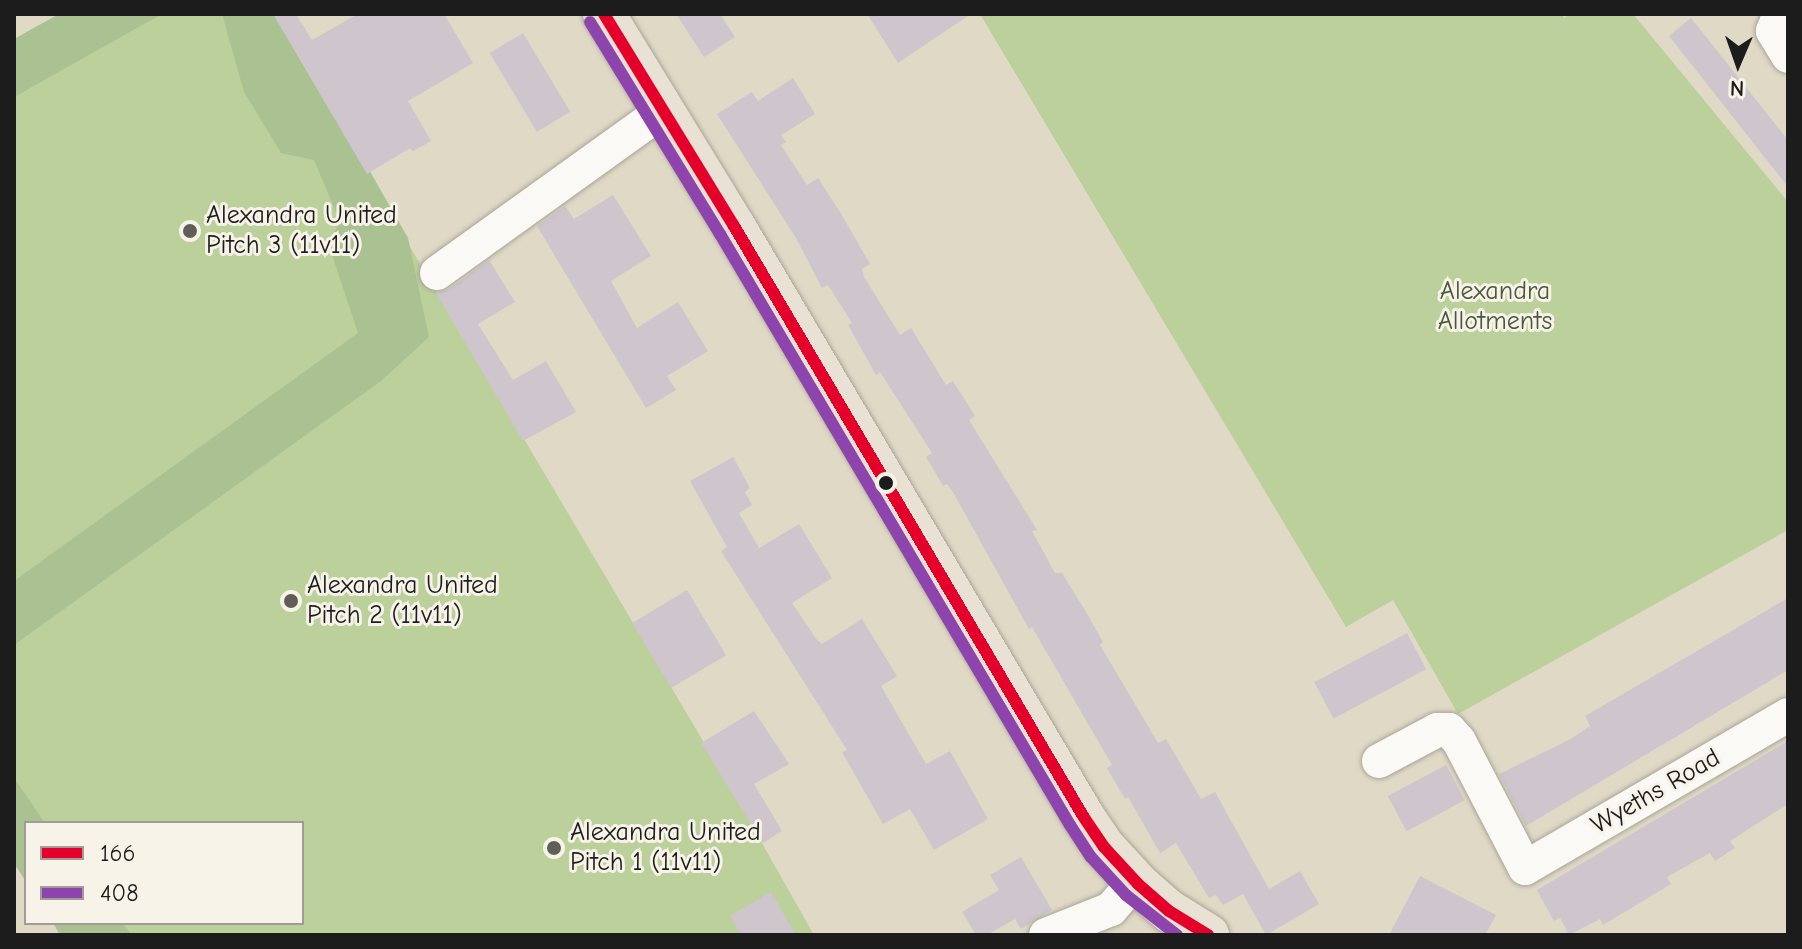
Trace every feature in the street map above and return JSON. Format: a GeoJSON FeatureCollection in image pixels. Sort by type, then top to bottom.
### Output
{"type":"FeatureCollection","features":[{"type":"Feature","properties":{"kind":"main road"},"geometry":{"type":"LineString","coordinates":[[604,14],[786,312],[1043,752],[1104,847],[1135,881],[1164,923],[1208,935]]}},
{"type":"Feature","properties":{"kind":"street"},"geometry":{"type":"LineString","coordinates":[[1786,14],[1777,21],[1773,31],[1788,56]]}},
{"type":"Feature","properties":{"kind":"street"},"geometry":{"type":"LineString","coordinates":[[437,273],[646,123]]}},
{"type":"Feature","properties":{"kind":"street","name":"Wyeths Road"},"geometry":{"type":"LineString","coordinates":[[1379,761],[1437,730],[1449,730],[1459,741],[1525,868],[1788,715]]}},
{"type":"Feature","properties":{"kind":"street"},"geometry":{"type":"LineString","coordinates":[[1046,935],[1111,909],[1135,881]]}},
{"type":"Feature","properties":{"kind":"green space"},"geometry":{"type":"Polygon","coordinates":[[[59,14],[162,14],[14,97],[14,39],[59,14]]]}},
{"type":"Feature","properties":{"kind":"green space"},"geometry":{"type":"Polygon","coordinates":[[[84,14],[272,14],[725,778],[814,935],[71,935],[64,925],[304,925],[304,821],[24,821],[14,853],[14,57],[84,14]]]}},
{"type":"Feature","properties":{"kind":"green space"},"geometry":{"type":"Polygon","coordinates":[[[222,14],[280,14],[408,238],[429,337],[381,381],[14,645],[14,581],[358,333],[328,243],[340,222],[314,160],[281,153],[244,92],[222,14]]]}},
{"type":"Feature","properties":{"kind":"green space","name":"Alexandra Allotments"},"geometry":{"type":"Polygon","coordinates":[[[980,14],[1561,14],[1564,18],[1570,14],[1633,14],[1788,202],[1788,530],[1458,714],[1393,600],[1346,627],[980,14]]]}},
{"type":"Feature","properties":{"kind":"green space"},"geometry":{"type":"Polygon","coordinates":[[[14,778],[44,821],[24,821],[24,879],[14,863],[14,778]]]}},
{"type":"Feature","properties":{"kind":"green space"},"geometry":{"type":"Polygon","coordinates":[[[54,925],[124,925],[132,935],[60,935],[54,925]]]}},
{"type":"Feature","properties":{"kind":"building"},"geometry":{"type":"Polygon","coordinates":[[[273,14],[296,14],[312,40],[358,14],[444,14],[473,63],[408,101],[431,141],[413,151],[410,148],[367,174],[273,14]]]}},
{"type":"Feature","properties":{"kind":"building"},"geometry":{"type":"Polygon","coordinates":[[[676,14],[720,14],[735,37],[704,57],[676,14]]]}},
{"type":"Feature","properties":{"kind":"building"},"geometry":{"type":"Polygon","coordinates":[[[867,14],[971,14],[898,63],[867,14]]]}},
{"type":"Feature","properties":{"kind":"building"},"geometry":{"type":"Polygon","coordinates":[[[1691,18],[1788,140],[1788,187],[1669,36],[1691,18]]]}},
{"type":"Feature","properties":{"kind":"building"},"geometry":{"type":"Polygon","coordinates":[[[523,33],[570,112],[537,132],[490,53],[523,33]]]}},
{"type":"Feature","properties":{"kind":"building"},"geometry":{"type":"Polygon","coordinates":[[[793,78],[815,114],[781,135],[786,142],[781,145],[807,185],[818,178],[840,212],[870,264],[862,269],[864,277],[900,335],[911,328],[946,385],[953,381],[975,416],[969,420],[1037,530],[1032,531],[1055,573],[1062,573],[1086,612],[1103,642],[1100,645],[1158,743],[1166,739],[1201,799],[1215,792],[1269,889],[1300,871],[1319,904],[1266,935],[1243,894],[1223,905],[1216,895],[1209,898],[1176,843],[1160,853],[1128,797],[1125,799],[1107,768],[1112,765],[1032,627],[1029,629],[954,494],[947,484],[943,486],[926,457],[932,453],[880,372],[876,375],[848,325],[852,323],[828,285],[822,288],[796,238],[717,114],[752,92],[758,101],[793,78]]]}},
{"type":"Feature","properties":{"kind":"building"},"geometry":{"type":"Polygon","coordinates":[[[613,195],[651,256],[611,281],[637,328],[678,302],[708,351],[667,376],[676,390],[646,408],[537,226],[565,206],[574,219],[613,195]]]}},
{"type":"Feature","properties":{"kind":"building"},"geometry":{"type":"Polygon","coordinates":[[[489,260],[515,302],[478,324],[513,380],[546,361],[576,412],[523,441],[436,293],[449,289],[489,260]]]}},
{"type":"Feature","properties":{"kind":"building"},"geometry":{"type":"Polygon","coordinates":[[[733,457],[750,488],[745,492],[752,505],[739,513],[759,548],[799,524],[832,578],[792,603],[817,640],[822,644],[862,619],[897,676],[881,686],[926,764],[950,751],[988,819],[934,850],[910,809],[883,824],[842,752],[847,750],[721,551],[727,547],[690,481],[733,457]]]}},
{"type":"Feature","properties":{"kind":"building"},"geometry":{"type":"Polygon","coordinates":[[[687,590],[726,655],[671,688],[632,623],[687,590]]]}},
{"type":"Feature","properties":{"kind":"building"},"geometry":{"type":"Polygon","coordinates":[[[1788,598],[1788,670],[1526,826],[1499,774],[1569,740],[1590,726],[1585,716],[1788,598]]]}},
{"type":"Feature","properties":{"kind":"building"},"geometry":{"type":"Polygon","coordinates":[[[1407,633],[1426,669],[1334,718],[1314,682],[1407,633]]]}},
{"type":"Feature","properties":{"kind":"building"},"geometry":{"type":"Polygon","coordinates":[[[754,711],[789,764],[754,784],[782,831],[763,843],[701,743],[754,711]]]}},
{"type":"Feature","properties":{"kind":"building"},"geometry":{"type":"Polygon","coordinates":[[[1788,741],[1788,804],[1730,841],[1735,848],[1715,861],[1710,853],[1667,877],[1671,884],[1603,925],[1600,919],[1569,935],[1560,918],[1554,921],[1537,890],[1788,741]]]}},
{"type":"Feature","properties":{"kind":"building"},"geometry":{"type":"Polygon","coordinates":[[[1446,765],[1465,800],[1407,831],[1388,796],[1446,765]]]}},
{"type":"Feature","properties":{"kind":"building"},"geometry":{"type":"Polygon","coordinates":[[[1021,857],[1052,910],[1021,929],[1015,919],[987,935],[976,935],[962,912],[999,890],[990,875],[1021,857]]]}},
{"type":"Feature","properties":{"kind":"building"},"geometry":{"type":"Polygon","coordinates":[[[1420,876],[1496,915],[1485,935],[1389,935],[1420,876]]]}},
{"type":"Feature","properties":{"kind":"building"},"geometry":{"type":"Polygon","coordinates":[[[771,892],[796,935],[741,935],[730,916],[771,892]]]}},
{"type":"Feature","properties":{"kind":"transit line","name":"166"},"geometry":{"type":"LineString","coordinates":[[604,14],[734,226],[1083,816],[1104,847],[1138,884],[1169,911],[1208,935]]}},
{"type":"Feature","properties":{"kind":"transit line","name":"408"},"geometry":{"type":"LineString","coordinates":[[590,22],[720,234],[1070,825],[1091,857],[1126,895],[1177,935]]}},
{"type":"Feature","properties":{"kind":"place","name":"Alexandra United Pitch 3 (11v11)"},"geometry":{"type":"Point","coordinates":[190,231]}},
{"type":"Feature","properties":{"kind":"place","name":"Alexandra United Pitch 2 (11v11)"},"geometry":{"type":"Point","coordinates":[291,601]}},
{"type":"Feature","properties":{"kind":"place","name":"Alexandra United Pitch 1 (11v11)"},"geometry":{"type":"Point","coordinates":[554,848]}}]}
